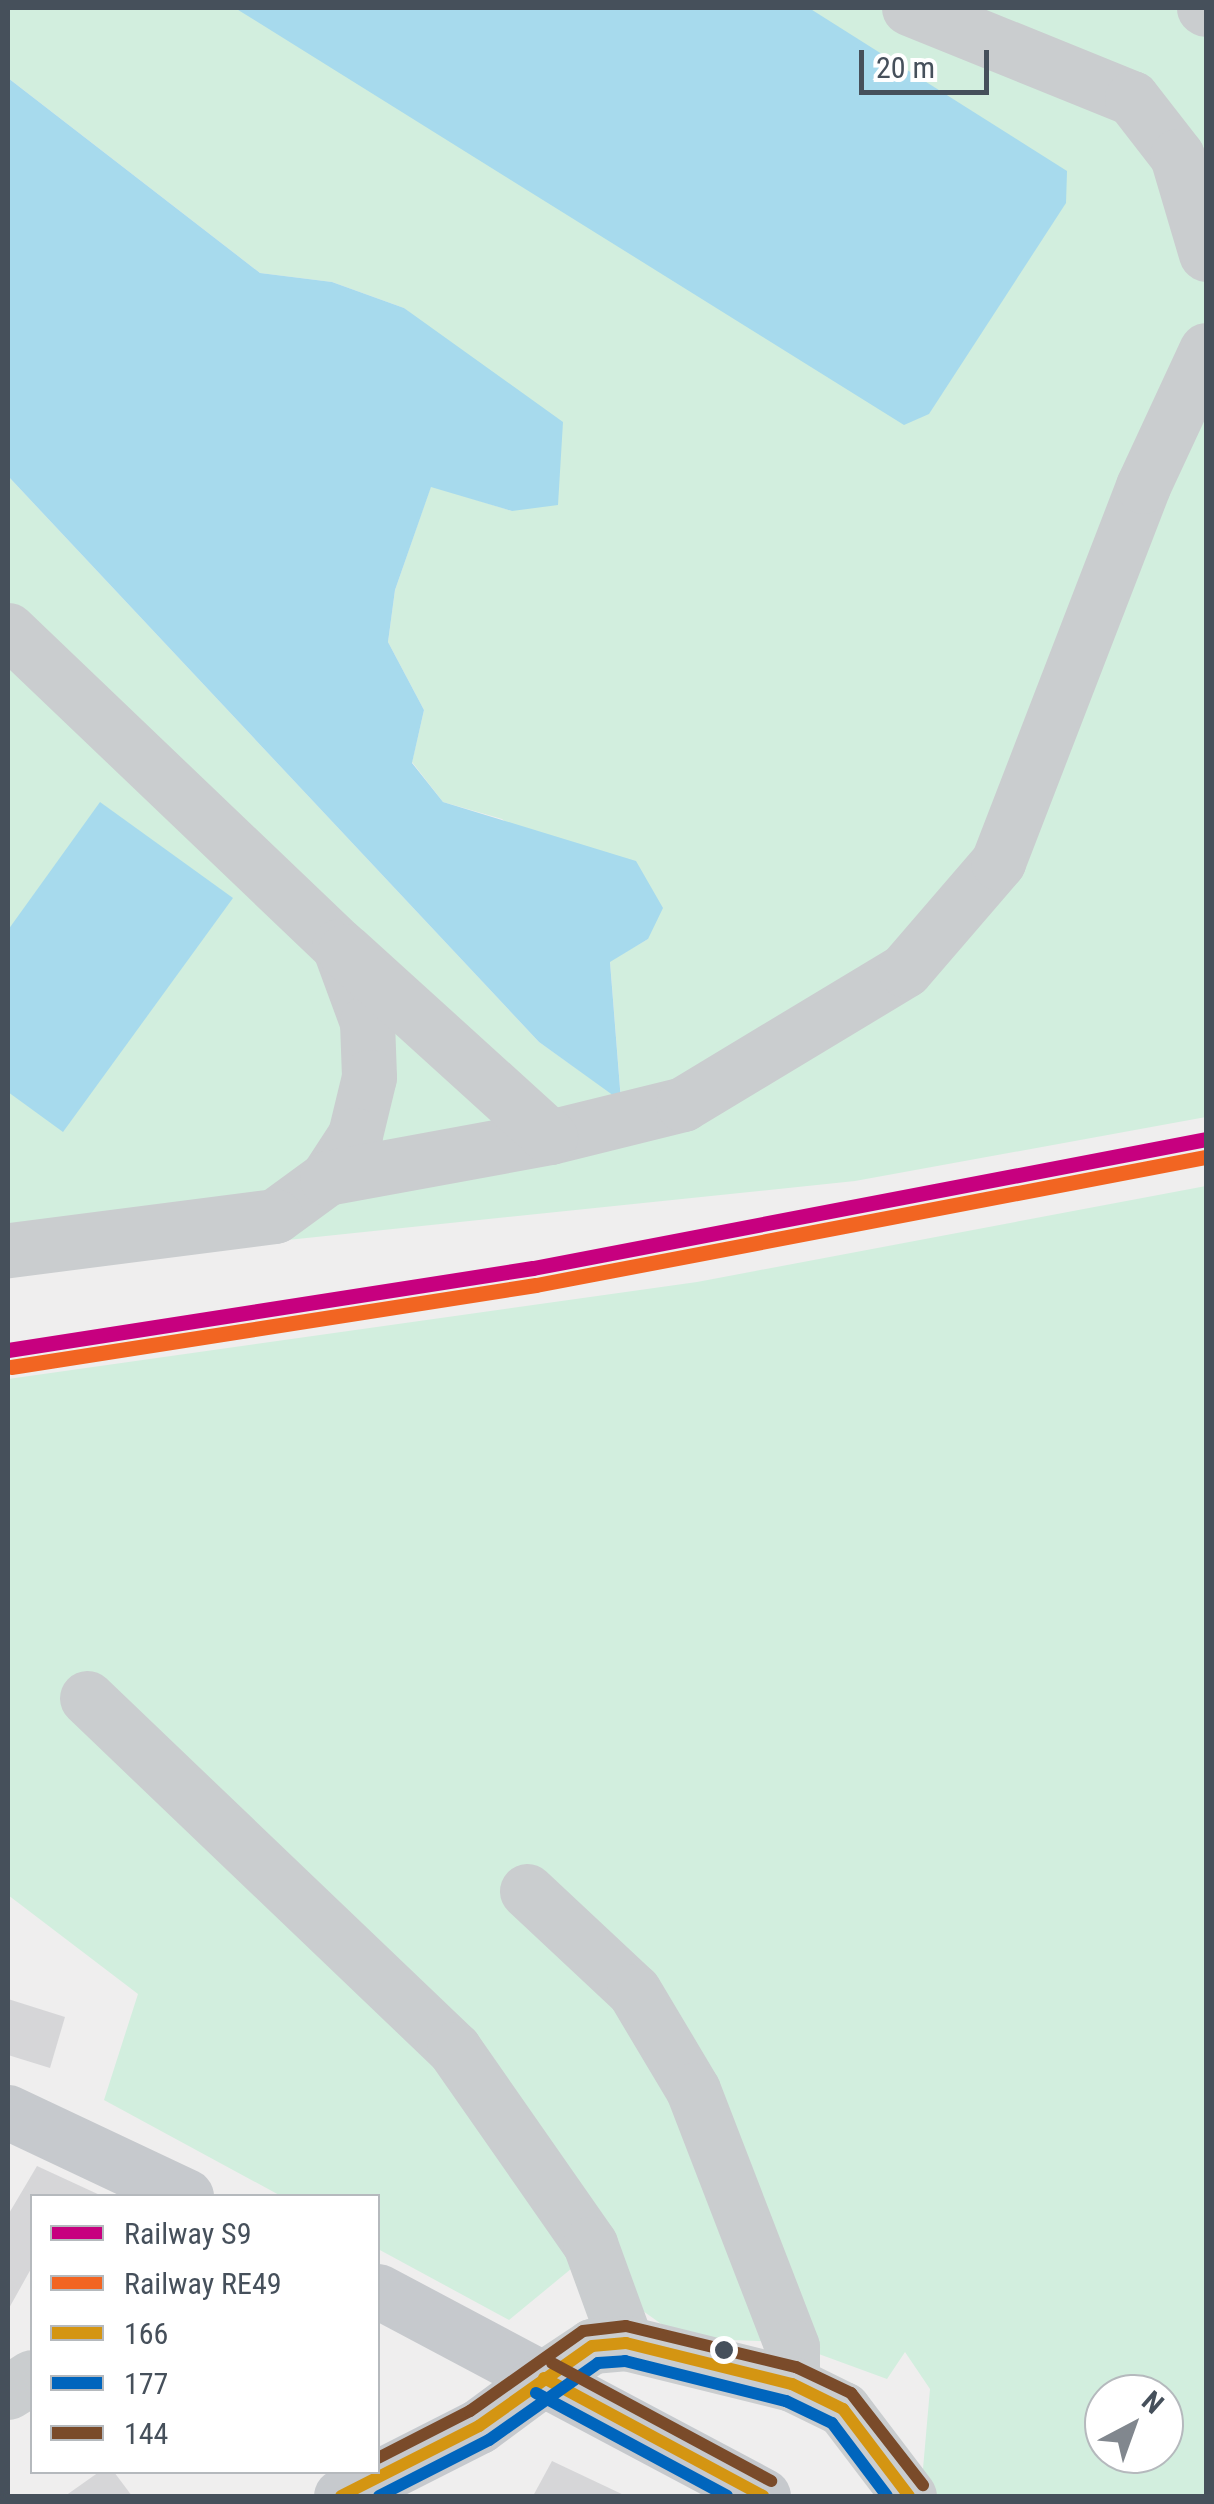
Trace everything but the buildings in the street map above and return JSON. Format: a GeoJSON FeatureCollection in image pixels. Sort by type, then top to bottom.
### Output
{"type":"FeatureCollection","features":[{"type":"Feature","properties":{"kind":"main road"},"geometry":{"type":"LineString","coordinates":[[8,2112],[182,2194]]}},
{"type":"Feature","properties":{"kind":"main road"},"geometry":{"type":"LineString","coordinates":[[380,2292],[544,2378],[701,2480],[763,2496]]}},
{"type":"Feature","properties":{"kind":"main road"},"geometry":{"type":"LineString","coordinates":[[340,2496],[479,2426],[544,2378]]}},
{"type":"Feature","properties":{"kind":"street"},"geometry":{"type":"LineString","coordinates":[[909,8],[1132,98],[1177,156],[1206,254]]}},
{"type":"Feature","properties":{"kind":"street"},"geometry":{"type":"LineString","coordinates":[[328,1178],[550,1137],[683,1104],[905,970],[998,862],[1143,486],[1206,350]]}},
{"type":"Feature","properties":{"kind":"street"},"geometry":{"type":"LineString","coordinates":[[8,630],[338,946],[550,1137]]}},
{"type":"Feature","properties":{"kind":"street"},"geometry":{"type":"LineString","coordinates":[[8,1250],[275,1216],[328,1178],[355,1135],[369,1076],[367,1022],[338,946]]}},
{"type":"Feature","properties":{"kind":"street"},"geometry":{"type":"LineString","coordinates":[[87,1698],[454,2049],[590,2244],[626,2344]]}},
{"type":"Feature","properties":{"kind":"street"},"geometry":{"type":"LineString","coordinates":[[527,1890],[634,1990],[693,2090],[792,2347],[792,2384]]}},
{"type":"Feature","properties":{"kind":"street"},"geometry":{"type":"LineString","coordinates":[[544,2378],[592,2346],[626,2344],[792,2384],[843,2410],[909,2496]]}},
{"type":"Feature","properties":{"kind":"street"},"geometry":{"type":"LineString","coordinates":[[8,2392],[30,2378]]}},
{"type":"Feature","properties":{"kind":"green space"},"geometry":{"type":"Polygon","coordinates":[[[8,8],[1206,8],[1206,1117],[855,1181],[8,1269],[8,476],[539,1042],[621,1100],[610,961],[648,939],[502,819],[443,802],[412,762],[424,710],[388,642],[395,590],[431,486],[512,511],[455,350],[404,308],[332,282],[260,273],[8,78],[8,8]]]}},
{"type":"Feature","properties":{"kind":"green space"},"geometry":{"type":"Polygon","coordinates":[[[1206,1186],[1206,2496],[930,2496],[922,2480],[930,2389],[905,2352],[887,2379],[786,2342],[681,2338],[577,2264],[509,2320],[380,2250],[380,2194],[277,2194],[104,2100],[138,1994],[8,1895],[8,1379],[697,1282],[1206,1186]]]}},
{"type":"Feature","properties":{"kind":"water"},"geometry":{"type":"Polygon","coordinates":[[[235,8],[809,8],[1067,171],[1066,203],[929,414],[904,425],[235,8]]]}},
{"type":"Feature","properties":{"kind":"water"},"geometry":{"type":"Polygon","coordinates":[[[8,78],[260,273],[332,282],[404,308],[563,422],[558,505],[512,511],[431,487],[395,590],[388,642],[424,710],[412,763],[443,802],[636,861],[663,908],[648,939],[610,962],[621,1101],[539,1042],[8,476],[8,78]]]}},
{"type":"Feature","properties":{"kind":"water"},"geometry":{"type":"Polygon","coordinates":[[[100,802],[233,898],[63,1132],[8,1092],[8,930],[100,802]]]}},
{"type":"Feature","properties":{"kind":"rail line","name":"S9"},"geometry":{"type":"LineString","coordinates":[[8,1350],[533,1268],[1206,1139]]}},
{"type":"Feature","properties":{"kind":"rail line","name":"RE49"},"geometry":{"type":"LineString","coordinates":[[11,1367],[536,1285],[1206,1157]]}},
{"type":"Feature","properties":{"kind":"transit line","name":"144"},"geometry":{"type":"LineString","coordinates":[[380,2457],[470,2411],[583,2331],[626,2326],[796,2367],[851,2393],[923,2485]]}},
{"type":"Feature","properties":{"kind":"transit line","name":"166"},"geometry":{"type":"LineString","coordinates":[[341,2496],[479,2426],[592,2346],[626,2343],[792,2384],[843,2409],[909,2496]]}},
{"type":"Feature","properties":{"kind":"transit line","name":"177"},"geometry":{"type":"LineString","coordinates":[[379,2496],[489,2440],[598,2363],[625,2361],[786,2401],[832,2423],[887,2496]]}},
{"type":"Feature","properties":{"kind":"transit line","name":"144"},"geometry":{"type":"LineString","coordinates":[[552,2363],[771,2481]]}},
{"type":"Feature","properties":{"kind":"transit line","name":"166"},"geometry":{"type":"LineString","coordinates":[[544,2378],[763,2496]]}},
{"type":"Feature","properties":{"kind":"transit line","name":"177"},"geometry":{"type":"LineString","coordinates":[[536,2393],[727,2496]]}}]}
